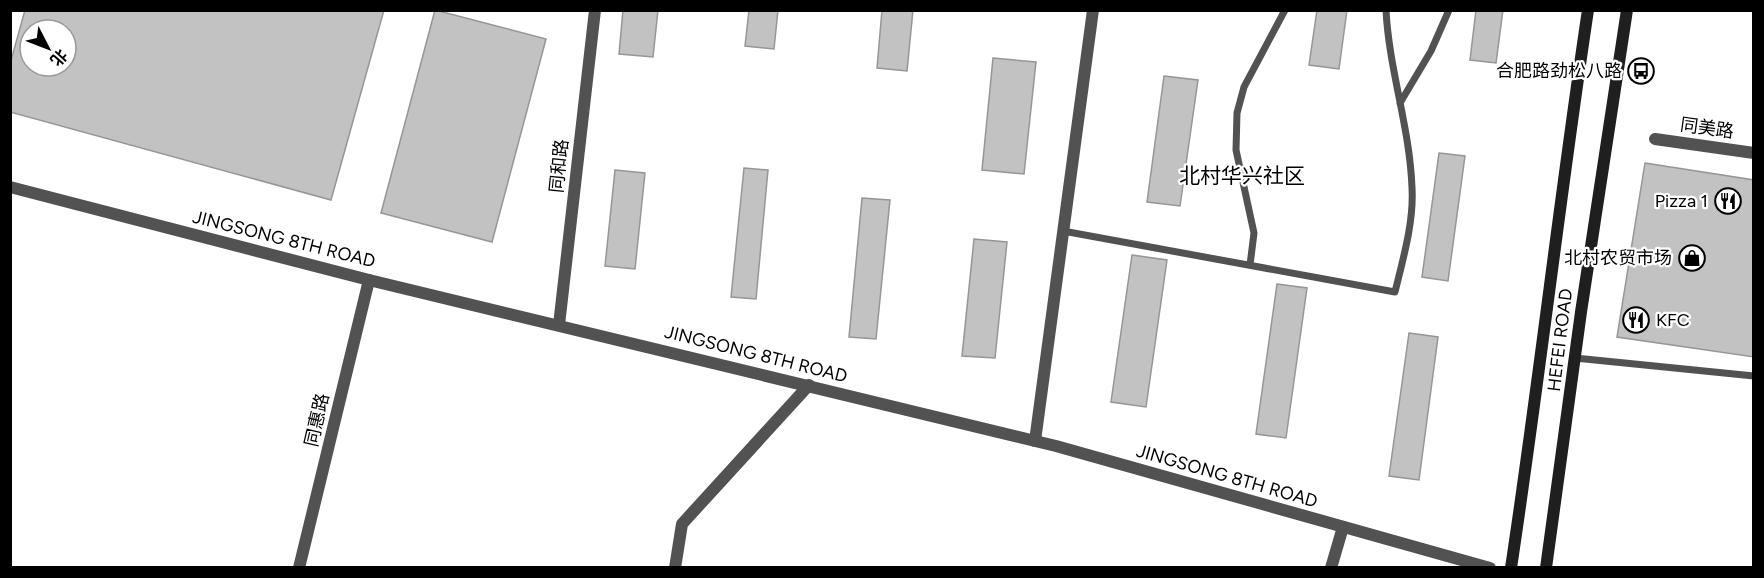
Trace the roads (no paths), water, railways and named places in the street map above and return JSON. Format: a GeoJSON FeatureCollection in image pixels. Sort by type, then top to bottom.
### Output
{"type":"FeatureCollection","features":[{"type":"Feature","properties":{"kind":"main road","name":"HEFEI ROAD"},"geometry":{"type":"LineString","coordinates":[[1511,567],[1537,396],[1556,225],[1588,10]]}},
{"type":"Feature","properties":{"kind":"main road","name":"HEFEI ROAD"},"geometry":{"type":"LineString","coordinates":[[1546,567],[1627,10]]}},
{"type":"Feature","properties":{"kind":"street","name":"同和路"},"geometry":{"type":"LineString","coordinates":[[560,325],[595,10]]}},
{"type":"Feature","properties":{"kind":"street"},"geometry":{"type":"LineString","coordinates":[[1035,441],[1093,10]]}},
{"type":"Feature","properties":{"kind":"street","name":"同美路"},"geometry":{"type":"LineString","coordinates":[[1655,139],[1754,153]]}},
{"type":"Feature","properties":{"kind":"street","name":"JINGSONG 8TH ROAD"},"geometry":{"type":"LineString","coordinates":[[10,187],[369,279],[1035,441],[1490,567]]}},
{"type":"Feature","properties":{"kind":"street","name":"同惠路"},"geometry":{"type":"LineString","coordinates":[[299,567],[369,279]]}},
{"type":"Feature","properties":{"kind":"street"},"geometry":{"type":"LineString","coordinates":[[675,567],[682,524],[809,385]]}},
{"type":"Feature","properties":{"kind":"street"},"geometry":{"type":"LineString","coordinates":[[1331,567],[1343,527]]}},
{"type":"Feature","properties":{"kind":"lane"},"geometry":{"type":"LineString","coordinates":[[1250,266],[1254,233],[1236,150],[1237,113],[1244,87],[1285,10]]}},
{"type":"Feature","properties":{"kind":"lane"},"geometry":{"type":"LineString","coordinates":[[1063,231],[1395,292],[1405,251],[1413,191],[1409,149],[1388,42],[1386,10]]}},
{"type":"Feature","properties":{"kind":"lane"},"geometry":{"type":"LineString","coordinates":[[1400,103],[1431,51],[1449,10]]}},
{"type":"Feature","properties":{"kind":"lane"},"geometry":{"type":"LineString","coordinates":[[1575,358],[1754,376]]}},
{"type":"Feature","properties":{"kind":"place","name":"合肥路劲松八路"},"geometry":{"type":"Point","coordinates":[1641,71]}},
{"type":"Feature","properties":{"kind":"place","name":"Pizza 1"},"geometry":{"type":"Point","coordinates":[1728,201]}},
{"type":"Feature","properties":{"kind":"place","name":"北村农贸市场"},"geometry":{"type":"Point","coordinates":[1692,258]}},
{"type":"Feature","properties":{"kind":"place","name":"KFC"},"geometry":{"type":"Point","coordinates":[1636,320]}},
{"type":"Feature","properties":{"kind":"district","name":"北村华兴社区"},"geometry":{"type":"Point","coordinates":[1242,176]}}]}
